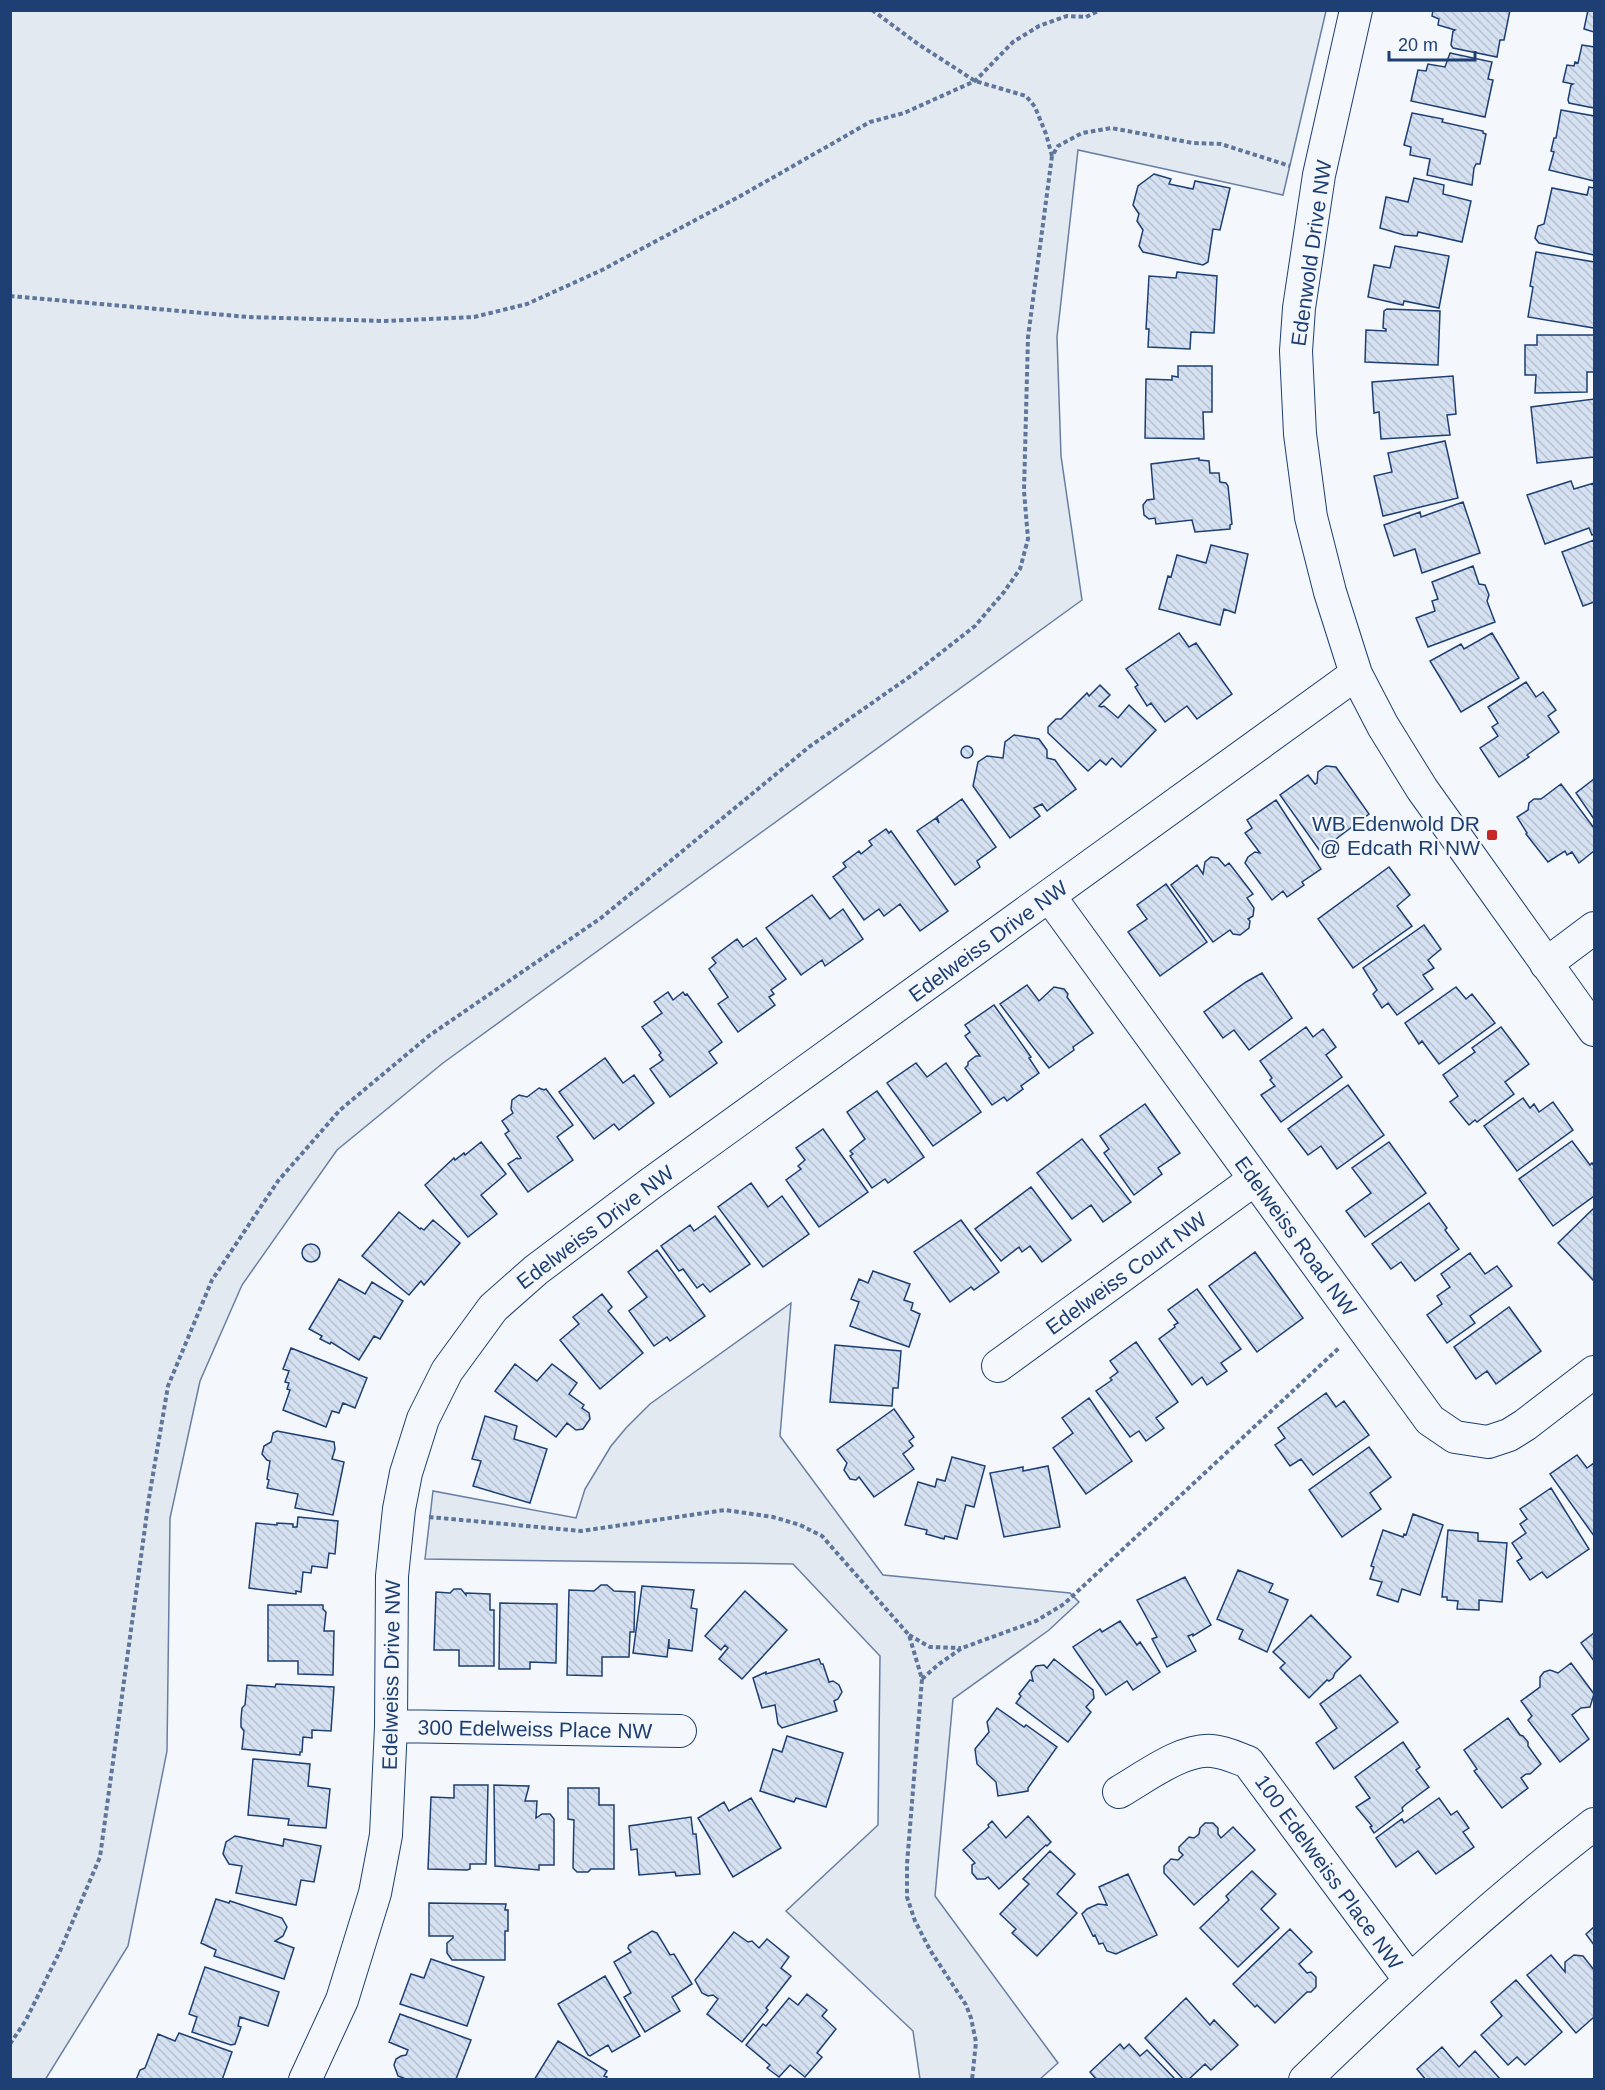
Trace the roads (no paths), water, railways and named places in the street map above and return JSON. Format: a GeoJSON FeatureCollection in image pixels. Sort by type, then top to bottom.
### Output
{"type":"FeatureCollection","features":[{"type":"Feature","properties":{"kind":"street","name":"Edenwold Drive NW"},"geometry":{"type":"LineString","coordinates":[[1356,10],[1319,175],[1299,308],[1296,351],[1300,434],[1311,517],[1330,592],[1356,674],[1383,726],[1422,789],[1594,1030]]}},
{"type":"Feature","properties":{"kind":"street","name":"Edelweiss Drive NW"},"geometry":{"type":"LineString","coordinates":[[305,2079],[342,2000],[375,1893],[386,1835],[391,1726],[392,1576],[399,1509],[406,1473],[423,1419],[447,1371],[493,1308],[536,1270],[650,1184],[1356,674]]}},
{"type":"Feature","properties":{"kind":"street","name":"Edelweiss Road NW"},"geometry":{"type":"LineString","coordinates":[[1050,897],[1430,1420],[1455,1437],[1488,1442],[1509,1435],[1594,1372]]}},
{"type":"Feature","properties":{"kind":"street"},"geometry":{"type":"LineString","coordinates":[[1546,963],[1594,928]]}},
{"type":"Feature","properties":{"kind":"street","name":"Edelweiss Court NW"},"geometry":{"type":"LineString","coordinates":[[998,1366],[1255,1179]]}},
{"type":"Feature","properties":{"kind":"street","name":"300 Edelweiss Place NW"},"geometry":{"type":"LineString","coordinates":[[391,1726],[680,1731]]}},
{"type":"Feature","properties":{"kind":"street","name":"100 Edelweiss Place NW"},"geometry":{"type":"LineString","coordinates":[[1119,1792],[1190,1752],[1212,1751],[1248,1762],[1409,1979]]}},
{"type":"Feature","properties":{"kind":"street"},"geometry":{"type":"LineString","coordinates":[[1305,2079],[1409,1979],[1511,1890],[1594,1824]]}},
{"type":"Feature","properties":{"kind":"place","name":"WB Edenwold DR @ Edcath RI NW"},"geometry":{"type":"Point","coordinates":[1492,835]}}]}
